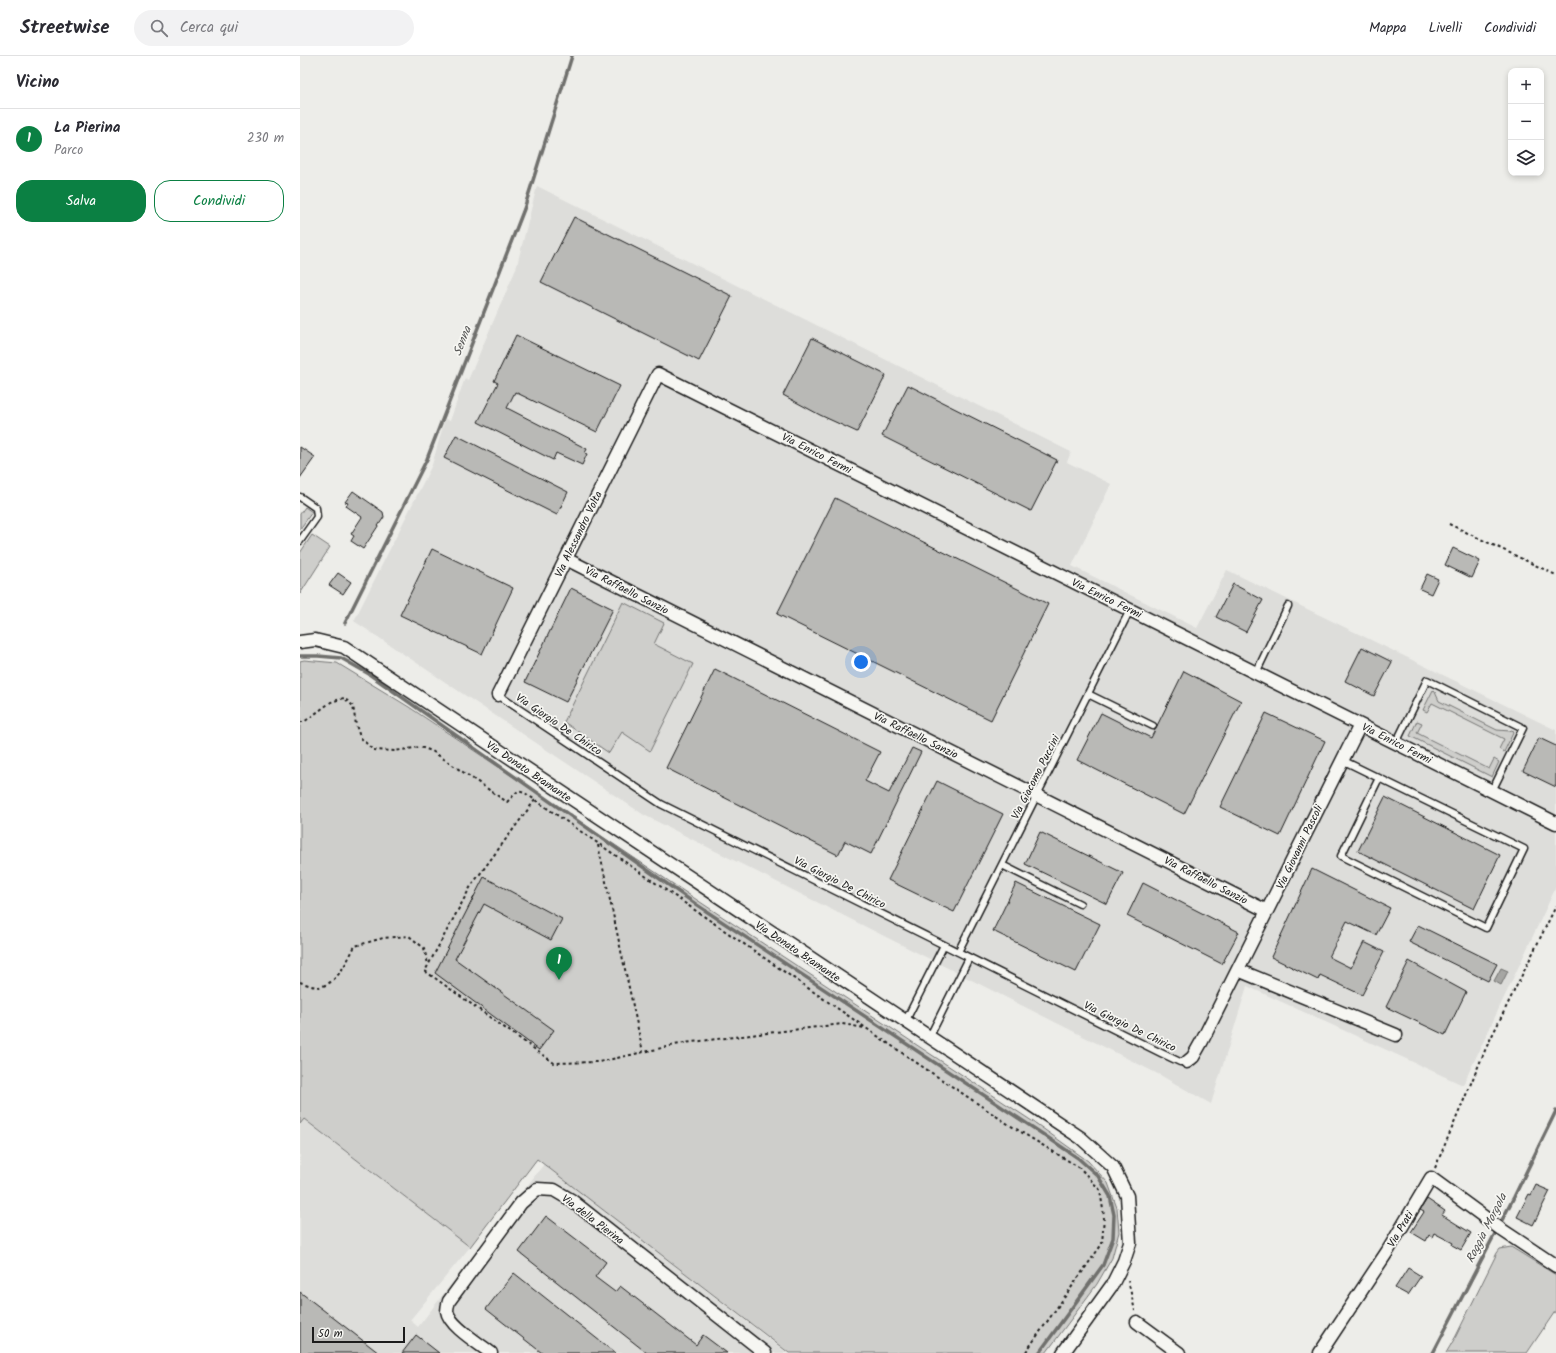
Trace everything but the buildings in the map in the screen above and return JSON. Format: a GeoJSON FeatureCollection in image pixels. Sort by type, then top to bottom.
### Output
{"type":"FeatureCollection","features":[{"type":"Feature","properties":{"kind":"street","name":"Via Alessandro Volta"},"geometry":{"type":"LineString","coordinates":[[498,695],[658,374]]}},
{"type":"Feature","properties":{"kind":"street","name":"Via Enrico Fermi"},"geometry":{"type":"LineString","coordinates":[[658,374],[1556,823]]}},
{"type":"Feature","properties":{"kind":"street","name":"Via Raffaello Sanzio"},"geometry":{"type":"LineString","coordinates":[[566,559],[1267,911]]}},
{"type":"Feature","properties":{"kind":"street","name":"Via Donato Bramante"},"geometry":{"type":"LineString","coordinates":[[300,642],[315,640],[344,647],[1081,1138],[1113,1167],[1127,1196],[1130,1244],[1124,1261],[1112,1285],[1064,1353]]}},
{"type":"Feature","properties":{"kind":"street","name":"Via Giovanni Pascoli"},"geometry":{"type":"LineString","coordinates":[[1187,1062],[1193,1057],[1238,970],[1360,725]]}},
{"type":"Feature","properties":{"kind":"street"},"geometry":{"type":"LineString","coordinates":[[1238,970],[1396,1035]]}},
{"type":"Feature","properties":{"kind":"street"},"geometry":{"type":"LineString","coordinates":[[1431,1178],[1498,1227],[1556,1266]]}},
{"type":"Feature","properties":{"kind":"street","name":"Via Prati"},"geometry":{"type":"LineString","coordinates":[[1320,1353],[1387,1252],[1431,1178]]}},
{"type":"Feature","properties":{"kind":"street","name":"Via della Pierina"},"geometry":{"type":"LineString","coordinates":[[491,1353],[456,1325],[450,1318],[447,1310],[449,1301],[521,1203],[537,1189],[554,1190],[571,1200],[765,1353]]}},
{"type":"Feature","properties":{"kind":"street"},"geometry":{"type":"LineString","coordinates":[[1137,1322],[1179,1353]]}},
{"type":"Feature","properties":{"kind":"lane"},"geometry":{"type":"LineString","coordinates":[[300,497],[316,508],[317,517],[301,539]]}},
{"type":"Feature","properties":{"kind":"lane"},"geometry":{"type":"LineString","coordinates":[[1256,673],[1288,606]]}},
{"type":"Feature","properties":{"kind":"lane","name":"Via Giacomo Puccini"},"geometry":{"type":"LineString","coordinates":[[958,952],[1130,610]]}},
{"type":"Feature","properties":{"kind":"lane"},"geometry":{"type":"LineString","coordinates":[[1396,743],[1427,680],[1522,728],[1492,791]]}},
{"type":"Feature","properties":{"kind":"lane"},"geometry":{"type":"LineString","coordinates":[[1088,694],[1153,726]]}},
{"type":"Feature","properties":{"kind":"lane","name":"Via Giorgio De Chirico"},"geometry":{"type":"LineString","coordinates":[[498,695],[662,804],[1180,1062],[1187,1062]]}},
{"type":"Feature","properties":{"kind":"lane"},"geometry":{"type":"LineString","coordinates":[[1342,760],[1379,778],[1524,849],[1486,928],[1341,856],[1379,778]]}},
{"type":"Feature","properties":{"kind":"lane"},"geometry":{"type":"LineString","coordinates":[[1002,865],[1080,904]]}},
{"type":"Feature","properties":{"kind":"lane"},"geometry":{"type":"LineString","coordinates":[[905,1022],[944,945]]}},
{"type":"Feature","properties":{"kind":"lane"},"geometry":{"type":"LineString","coordinates":[[929,1038],[969,958]]}},
{"type":"Feature","properties":{"kind":"path"},"geometry":{"type":"LineString","coordinates":[[1449,524],[1556,575]]}},
{"type":"Feature","properties":{"kind":"path"},"geometry":{"type":"LineString","coordinates":[[300,722],[304,722],[331,702],[344,698],[353,706],[356,725],[360,737],[373,750],[395,751],[420,747],[432,751],[507,802],[518,791],[525,793],[1008,1124],[1080,1168],[1100,1190],[1104,1216],[1102,1244],[1025,1353]]}},
{"type":"Feature","properties":{"kind":"path"},"geometry":{"type":"LineString","coordinates":[[535,800],[471,886],[425,971],[554,1064],[599,1062],[684,1043],[842,1024],[866,1028]]}},
{"type":"Feature","properties":{"kind":"path"},"geometry":{"type":"LineString","coordinates":[[598,844],[644,1052]]}},
{"type":"Feature","properties":{"kind":"path"},"geometry":{"type":"LineString","coordinates":[[1431,1178],[1486,1048],[1556,906]]}},
{"type":"Feature","properties":{"kind":"path"},"geometry":{"type":"LineString","coordinates":[[300,982],[318,987],[331,982],[343,969],[355,946],[383,938],[409,936],[424,948],[428,965]]}},
{"type":"Feature","properties":{"kind":"path"},"geometry":{"type":"LineString","coordinates":[[1124,1261],[1137,1322]]}},
{"type":"Feature","properties":{"kind":"shaded area"},"geometry":{"type":"Polygon","coordinates":[[[537,186],[1071,452],[1067,462],[1111,484],[1072,566],[1197,628],[1227,570],[1556,730],[1556,887],[1463,1085],[1247,986],[1211,1104],[1160,1075],[644,815],[354,621],[432,465],[445,419],[450,421],[465,378],[468,380],[516,269],[537,186]]]}},
{"type":"Feature","properties":{"kind":"shaded area"},"geometry":{"type":"Polygon","coordinates":[[[305,507],[312,512],[300,529],[300,514],[305,507]]]}},
{"type":"Feature","properties":{"kind":"shaded area"},"geometry":{"type":"Polygon","coordinates":[[[312,535],[330,547],[300,594],[300,553],[312,535]]]}},
{"type":"Feature","properties":{"kind":"shaded area"},"geometry":{"type":"Polygon","coordinates":[[[623,602],[664,623],[654,644],[693,664],[650,751],[622,732],[609,753],[564,722],[623,602]]]}},
{"type":"Feature","properties":{"kind":"shaded area"},"geometry":{"type":"Polygon","coordinates":[[[304,660],[337,663],[409,707],[691,896],[1038,1125],[1088,1161],[1108,1183],[1117,1208],[1119,1232],[1112,1258],[1097,1284],[1046,1353],[789,1353],[537,1159],[470,1247],[304,1119],[300,1124],[300,661],[304,660]]]}},
{"type":"Feature","properties":{"kind":"shaded area"},"geometry":{"type":"Polygon","coordinates":[[[1433,690],[1439,701],[1497,730],[1514,731],[1504,752],[1499,749],[1504,739],[1432,703],[1427,712],[1423,710],[1433,690]]]}},
{"type":"Feature","properties":{"kind":"shaded area"},"geometry":{"type":"Polygon","coordinates":[[[1417,721],[1422,723],[1417,733],[1489,769],[1494,759],[1499,762],[1492,777],[1410,736],[1417,721]]]}},
{"type":"Feature","properties":{"kind":"shaded area"},"geometry":{"type":"Polygon","coordinates":[[[1501,968],[1508,971],[1501,985],[1494,981],[1501,968]]]}},
{"type":"Feature","properties":{"kind":"shaded area"},"geometry":{"type":"Polygon","coordinates":[[[300,1116],[470,1247],[410,1320],[418,1327],[544,1164],[787,1353],[300,1353],[300,1116]]]}},
{"type":"Feature","properties":{"kind":"shaded area"},"geometry":{"type":"Polygon","coordinates":[[[1511,1247],[1556,1275],[1556,1310],[1527,1353],[1446,1353],[1497,1253],[1500,1249],[1511,1247]]]}},
{"type":"Feature","properties":{"kind":"waterway","name":"Senna"},"geometry":{"type":"LineString","coordinates":[[345,623],[427,459],[524,209],[572,56]]}},
{"type":"Feature","properties":{"kind":"waterway"},"geometry":{"type":"LineString","coordinates":[[300,656],[341,658],[369,674],[697,905],[1047,1137],[1078,1158],[1098,1176],[1110,1196],[1114,1215],[1113,1238],[1103,1265],[1039,1353]]}},
{"type":"Feature","properties":{"kind":"waterway","name":"Roggia Morgola"},"geometry":{"type":"LineString","coordinates":[[1433,1353],[1514,1197],[1556,1111]]}},
{"type":"Feature","properties":{"kind":"place","name":"La Pierina"},"geometry":{"type":"Point","coordinates":[559,980]}}]}
